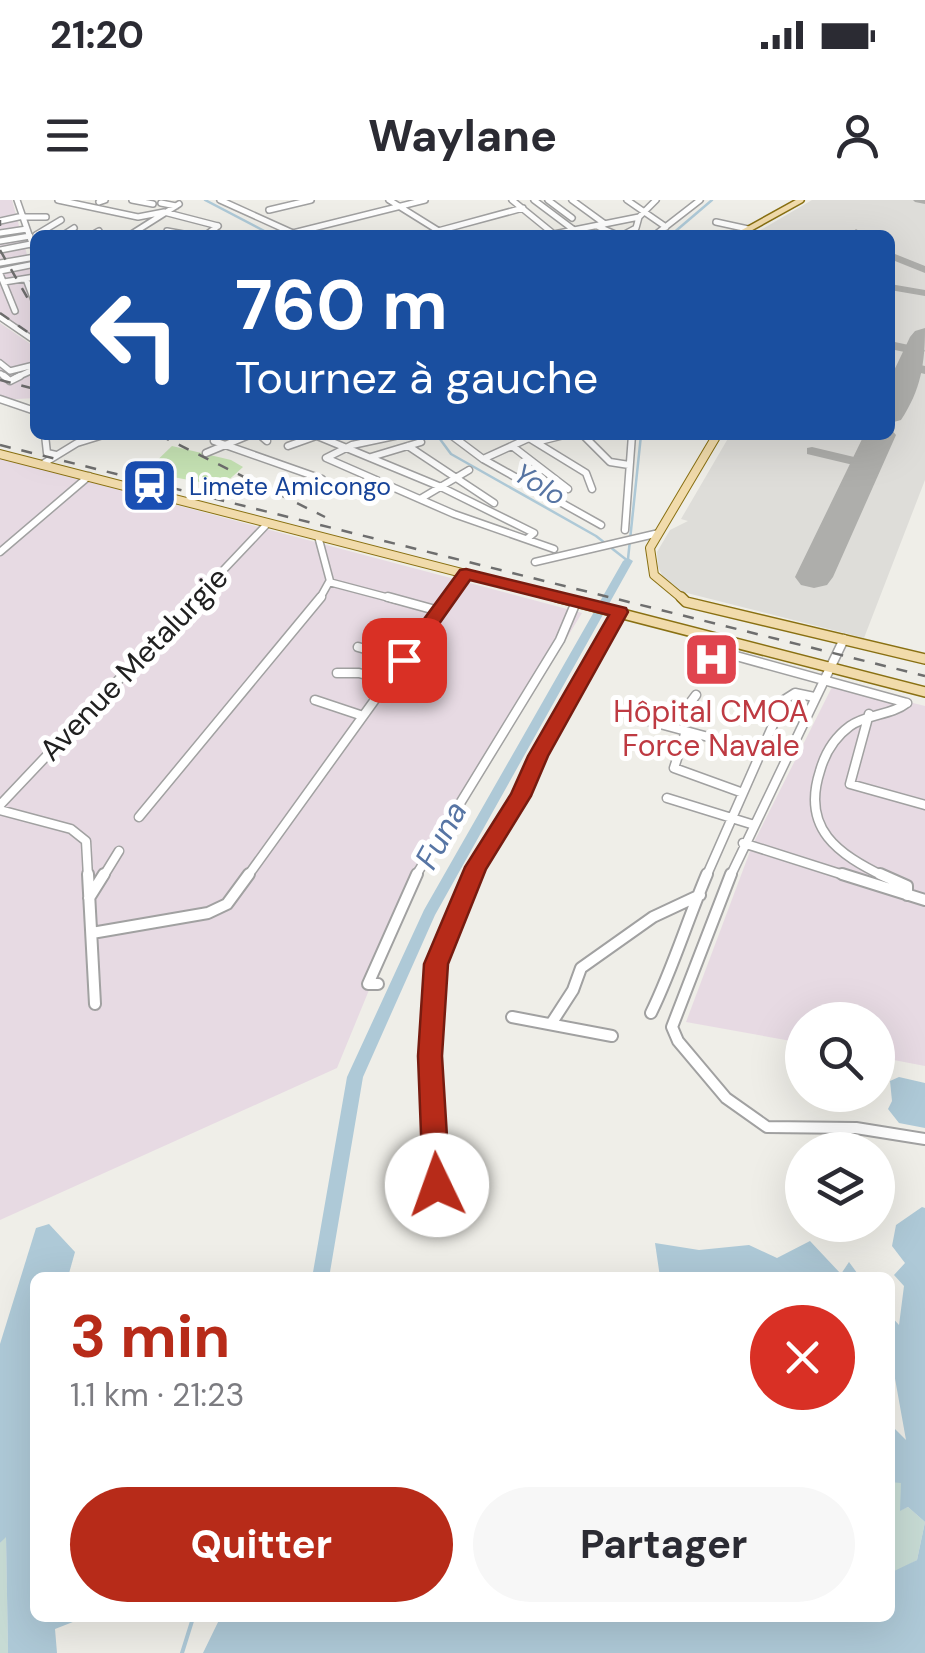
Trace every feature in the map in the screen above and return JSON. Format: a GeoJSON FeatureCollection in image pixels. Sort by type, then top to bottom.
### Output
{"type":"FeatureCollection","features":[{"type":"Feature","properties":{"kind":"main road"},"geometry":{"type":"LineString","coordinates":[[748,229],[802,200]]}},
{"type":"Feature","properties":{"kind":"main road"},"geometry":{"type":"LineString","coordinates":[[713,440],[658,532],[648,556],[661,584],[686,602],[925,659]]}},
{"type":"Feature","properties":{"kind":"main road"},"geometry":{"type":"LineString","coordinates":[[0,455],[588,605],[680,620],[827,673],[925,692]]}},
{"type":"Feature","properties":{"kind":"main road"},"geometry":{"type":"LineString","coordinates":[[680,620],[686,602]]}},
{"type":"Feature","properties":{"kind":"street"},"geometry":{"type":"LineString","coordinates":[[16,200],[30,233]]}},
{"type":"Feature","properties":{"kind":"street"},"geometry":{"type":"LineString","coordinates":[[58,200],[84,202],[138,217]]}},
{"type":"Feature","properties":{"kind":"street"},"geometry":{"type":"LineString","coordinates":[[132,200],[178,205],[137,230]]}},
{"type":"Feature","properties":{"kind":"street"},"geometry":{"type":"LineString","coordinates":[[220,200],[286,230]]}},
{"type":"Feature","properties":{"kind":"street"},"geometry":{"type":"LineString","coordinates":[[268,210],[311,200]]}},
{"type":"Feature","properties":{"kind":"street"},"geometry":{"type":"LineString","coordinates":[[389,200],[436,230]]}},
{"type":"Feature","properties":{"kind":"street"},"geometry":{"type":"LineString","coordinates":[[310,230],[424,200]]}},
{"type":"Feature","properties":{"kind":"street"},"geometry":{"type":"LineString","coordinates":[[512,200],[547,230]]}},
{"type":"Feature","properties":{"kind":"street"},"geometry":{"type":"LineString","coordinates":[[536,202],[558,200]]}},
{"type":"Feature","properties":{"kind":"street"},"geometry":{"type":"LineString","coordinates":[[572,200],[606,224]]}},
{"type":"Feature","properties":{"kind":"street"},"geometry":{"type":"LineString","coordinates":[[627,200],[641,214],[666,227]]}},
{"type":"Feature","properties":{"kind":"street"},"geometry":{"type":"LineString","coordinates":[[536,202],[574,230],[641,214],[656,200]]}},
{"type":"Feature","properties":{"kind":"street"},"geometry":{"type":"LineString","coordinates":[[662,230],[700,200]]}},
{"type":"Feature","properties":{"kind":"street"},"geometry":{"type":"LineString","coordinates":[[549,201],[572,218]]}},
{"type":"Feature","properties":{"kind":"street"},"geometry":{"type":"LineString","coordinates":[[70,215],[84,202]]}},
{"type":"Feature","properties":{"kind":"street"},"geometry":{"type":"LineString","coordinates":[[442,230],[523,208]]}},
{"type":"Feature","properties":{"kind":"street"},"geometry":{"type":"LineString","coordinates":[[129,222],[164,212],[218,226],[213,230]]}},
{"type":"Feature","properties":{"kind":"street"},"geometry":{"type":"LineString","coordinates":[[632,230],[641,214]]}},
{"type":"Feature","properties":{"kind":"street"},"geometry":{"type":"LineString","coordinates":[[0,221],[46,217]]}},
{"type":"Feature","properties":{"kind":"street"},"geometry":{"type":"LineString","coordinates":[[41,230],[61,220]]}},
{"type":"Feature","properties":{"kind":"street"},"geometry":{"type":"LineString","coordinates":[[716,222],[748,229]]}},
{"type":"Feature","properties":{"kind":"street"},"geometry":{"type":"LineString","coordinates":[[596,226],[606,230]]}},
{"type":"Feature","properties":{"kind":"street"},"geometry":{"type":"LineString","coordinates":[[0,231],[30,235]]}},
{"type":"Feature","properties":{"kind":"street"},"geometry":{"type":"LineString","coordinates":[[0,241],[30,235]]}},
{"type":"Feature","properties":{"kind":"street"},"geometry":{"type":"LineString","coordinates":[[0,250],[30,235]]}},
{"type":"Feature","properties":{"kind":"street"},"geometry":{"type":"LineString","coordinates":[[0,263],[30,259]]}},
{"type":"Feature","properties":{"kind":"street"},"geometry":{"type":"LineString","coordinates":[[15,311],[0,272],[30,260]]}},
{"type":"Feature","properties":{"kind":"street"},"geometry":{"type":"LineString","coordinates":[[26,278],[30,289]]}},
{"type":"Feature","properties":{"kind":"street"},"geometry":{"type":"LineString","coordinates":[[4,282],[30,278]]}},
{"type":"Feature","properties":{"kind":"street"},"geometry":{"type":"LineString","coordinates":[[0,317],[30,338]]}},
{"type":"Feature","properties":{"kind":"street"},"geometry":{"type":"LineString","coordinates":[[0,327],[8,323]]}},
{"type":"Feature","properties":{"kind":"street"},"geometry":{"type":"LineString","coordinates":[[0,363],[10,371]]}},
{"type":"Feature","properties":{"kind":"street"},"geometry":{"type":"LineString","coordinates":[[0,374],[30,368]]}},
{"type":"Feature","properties":{"kind":"street"},"geometry":{"type":"LineString","coordinates":[[0,374],[10,381],[30,370]]}},
{"type":"Feature","properties":{"kind":"street"},"geometry":{"type":"LineString","coordinates":[[0,400],[30,409]]}},
{"type":"Feature","properties":{"kind":"street"},"geometry":{"type":"LineString","coordinates":[[46,440],[47,453],[56,456]]}},
{"type":"Feature","properties":{"kind":"street"},"geometry":{"type":"LineString","coordinates":[[41,464],[92,440]]}},
{"type":"Feature","properties":{"kind":"street"},"geometry":{"type":"LineString","coordinates":[[215,440],[322,479]]}},
{"type":"Feature","properties":{"kind":"street"},"geometry":{"type":"LineString","coordinates":[[206,453],[238,440]]}},
{"type":"Feature","properties":{"kind":"street"},"geometry":{"type":"LineString","coordinates":[[288,446],[303,440]]}},
{"type":"Feature","properties":{"kind":"street"},"geometry":{"type":"LineString","coordinates":[[329,440],[441,487],[534,533],[528,538]]}},
{"type":"Feature","properties":{"kind":"street"},"geometry":{"type":"LineString","coordinates":[[381,440],[346,446],[327,460],[420,500],[554,548]]}},
{"type":"Feature","properties":{"kind":"street"},"geometry":{"type":"LineString","coordinates":[[458,440],[483,459],[602,526]]}},
{"type":"Feature","properties":{"kind":"street"},"geometry":{"type":"LineString","coordinates":[[483,459],[523,440]]}},
{"type":"Feature","properties":{"kind":"street"},"geometry":{"type":"LineString","coordinates":[[534,440],[586,473],[592,489]]}},
{"type":"Feature","properties":{"kind":"street"},"geometry":{"type":"LineString","coordinates":[[588,440],[610,462],[629,465]]}},
{"type":"Feature","properties":{"kind":"street"},"geometry":{"type":"LineString","coordinates":[[624,530],[632,440]]}},
{"type":"Feature","properties":{"kind":"street"},"geometry":{"type":"LineString","coordinates":[[371,456],[421,442]]}},
{"type":"Feature","properties":{"kind":"street"},"geometry":{"type":"LineString","coordinates":[[408,446],[494,503]]}},
{"type":"Feature","properties":{"kind":"street"},"geometry":{"type":"LineString","coordinates":[[512,446],[568,489]]}},
{"type":"Feature","properties":{"kind":"street"},"geometry":{"type":"LineString","coordinates":[[420,500],[469,470]]}},
{"type":"Feature","properties":{"kind":"street"},"geometry":{"type":"LineString","coordinates":[[0,552],[89,476]]}},
{"type":"Feature","properties":{"kind":"street","name":"Avenue Metalurgie"},"geometry":{"type":"LineString","coordinates":[[0,808],[268,523]]}},
{"type":"Feature","properties":{"kind":"street"},"geometry":{"type":"LineString","coordinates":[[534,562],[658,532]]}},
{"type":"Feature","properties":{"kind":"street"},"geometry":{"type":"LineString","coordinates":[[140,817],[316,606],[330,582],[318,536]]}},
{"type":"Feature","properties":{"kind":"street"},"geometry":{"type":"LineString","coordinates":[[92,933],[208,913],[227,904],[466,574]]}},
{"type":"Feature","properties":{"kind":"street"},"geometry":{"type":"LineString","coordinates":[[330,582],[439,611]]}},
{"type":"Feature","properties":{"kind":"street"},"geometry":{"type":"LineString","coordinates":[[378,984],[368,984],[407,890],[560,640],[576,602]]}},
{"type":"Feature","properties":{"kind":"street"},"geometry":{"type":"LineString","coordinates":[[437,1185],[430,1056],[436,964],[476,867],[520,796],[614,610]]}},
{"type":"Feature","properties":{"kind":"street"},"geometry":{"type":"LineString","coordinates":[[844,639],[743,843],[674,1020],[678,1041],[726,1098],[767,1127],[856,1128],[925,1139]]}},
{"type":"Feature","properties":{"kind":"street"},"geometry":{"type":"LineString","coordinates":[[358,647],[404,660]]}},
{"type":"Feature","properties":{"kind":"street"},"geometry":{"type":"LineString","coordinates":[[736,656],[827,673],[908,702],[904,707],[869,714],[842,730],[827,750],[812,786],[811,806],[824,833],[841,852],[864,868],[907,886],[907,895]]}},
{"type":"Feature","properties":{"kind":"street"},"geometry":{"type":"LineString","coordinates":[[337,673],[359,673],[388,681]]}},
{"type":"Feature","properties":{"kind":"street"},"geometry":{"type":"LineString","coordinates":[[651,1013],[673,968],[678,941],[785,697],[795,693],[814,697]]}},
{"type":"Feature","properties":{"kind":"street"},"geometry":{"type":"LineString","coordinates":[[672,727],[696,696]]}},
{"type":"Feature","properties":{"kind":"street"},"geometry":{"type":"LineString","coordinates":[[315,700],[364,716]]}},
{"type":"Feature","properties":{"kind":"street"},"geometry":{"type":"LineString","coordinates":[[869,714],[850,784],[925,805]]}},
{"type":"Feature","properties":{"kind":"street"},"geometry":{"type":"LineString","coordinates":[[649,722],[760,751]]}},
{"type":"Feature","properties":{"kind":"street"},"geometry":{"type":"LineString","coordinates":[[686,731],[674,762],[676,770],[743,793]]}},
{"type":"Feature","properties":{"kind":"street"},"geometry":{"type":"LineString","coordinates":[[667,798],[752,824]]}},
{"type":"Feature","properties":{"kind":"street"},"geometry":{"type":"LineString","coordinates":[[0,808],[80,834],[86,841],[95,1004]]}},
{"type":"Feature","properties":{"kind":"street"},"geometry":{"type":"LineString","coordinates":[[743,843],[925,900]]}},
{"type":"Feature","properties":{"kind":"street"},"geometry":{"type":"LineString","coordinates":[[90,898],[119,851]]}},
{"type":"Feature","properties":{"kind":"street"},"geometry":{"type":"LineString","coordinates":[[551,1024],[574,990],[581,968],[602,957],[664,910],[700,896]]}},
{"type":"Feature","properties":{"kind":"street"},"geometry":{"type":"LineString","coordinates":[[512,1017],[612,1036]]}},
{"type":"Feature","properties":{"kind":"shaded area"},"geometry":{"type":"Polygon","coordinates":[[[0,200],[12,200],[30,266],[30,337],[0,316],[0,200]]]}},
{"type":"Feature","properties":{"kind":"shaded area"},"geometry":{"type":"Polygon","coordinates":[[[812,200],[925,200],[925,480],[864,638],[679,591],[664,579],[658,567],[657,552],[670,530],[688,521],[681,519],[727,440],[895,440],[895,230],[761,230],[812,200]]]}},
{"type":"Feature","properties":{"kind":"shaded area"},"geometry":{"type":"Polygon","coordinates":[[[0,323],[30,344],[30,398],[0,400],[0,323]]]}},
{"type":"Feature","properties":{"kind":"shaded area"},"geometry":{"type":"Polygon","coordinates":[[[0,458],[582,613],[406,900],[337,1068],[0,1220],[0,458]]]}},
{"type":"Feature","properties":{"kind":"shaded area"},"geometry":{"type":"Polygon","coordinates":[[[834,683],[925,706],[925,1066],[895,1060],[895,1002],[785,1002],[785,1040],[686,1022],[752,846],[834,683]]]}},
{"type":"Feature","properties":{"kind":"shaded area"},"geometry":{"type":"Polygon","coordinates":[[[895,1079],[925,1083],[925,1128],[899,1123],[890,1112],[895,1112],[895,1079]]]}},
{"type":"Feature","properties":{"kind":"shaded area"},"geometry":{"type":"Polygon","coordinates":[[[925,1208],[925,1522],[908,1507],[900,1511],[901,1483],[895,1482],[895,1429],[906,1440],[895,1379],[895,1321],[899,1325],[904,1286],[895,1274],[905,1263],[892,1246],[896,1225],[925,1208]]]}},
{"type":"Feature","properties":{"kind":"shaded area"},"geometry":{"type":"Polygon","coordinates":[[[49,1224],[75,1252],[69,1272],[30,1272],[30,1622],[73,1622],[55,1629],[57,1653],[8,1653],[6,1537],[0,1543],[0,1344],[36,1228],[49,1224]]]}},
{"type":"Feature","properties":{"kind":"shaded area"},"geometry":{"type":"Polygon","coordinates":[[[811,1242],[839,1272],[659,1272],[655,1243],[699,1250],[749,1245],[777,1258],[811,1242]]]}},
{"type":"Feature","properties":{"kind":"shaded area"},"geometry":{"type":"Polygon","coordinates":[[[849,1262],[856,1272],[842,1272],[849,1262]]]}},
{"type":"Feature","properties":{"kind":"shaded area"},"geometry":{"type":"Polygon","coordinates":[[[895,1482],[901,1482],[901,1510],[908,1507],[925,1522],[917,1560],[895,1572],[895,1482]]]}},
{"type":"Feature","properties":{"kind":"shaded area"},"geometry":{"type":"Polygon","coordinates":[[[925,1522],[925,1653],[203,1653],[218,1622],[895,1622],[895,1571],[917,1560],[925,1522]]]}},
{"type":"Feature","properties":{"kind":"shaded area"},"geometry":{"type":"Polygon","coordinates":[[[6,1536],[8,1653],[0,1653],[0,1543],[6,1536]]]}},
{"type":"Feature","properties":{"kind":"green space"},"geometry":{"type":"Polygon","coordinates":[[[172,446],[231,460],[243,467],[222,486],[145,472],[172,446]]]}},
{"type":"Feature","properties":{"kind":"waterway","name":"Yolo"},"geometry":{"type":"LineString","coordinates":[[205,200],[262,230]]}},
{"type":"Feature","properties":{"kind":"waterway","name":"Funa"},"geometry":{"type":"LineString","coordinates":[[677,230],[712,200]]}},
{"type":"Feature","properties":{"kind":"waterway","name":"Yolo"},"geometry":{"type":"LineString","coordinates":[[441,440],[451,454],[596,536],[628,561]]}},
{"type":"Feature","properties":{"kind":"waterway","name":"Funa"},"geometry":{"type":"LineString","coordinates":[[628,559],[640,440]]}},
{"type":"Feature","properties":{"kind":"waterway","name":"Funa"},"geometry":{"type":"LineString","coordinates":[[321,1272],[355,1077],[429,914],[628,561]]}},
{"type":"Feature","properties":{"kind":"waterway","name":"Funa"},"geometry":{"type":"LineString","coordinates":[[318,1272],[322,1263]]}},
{"type":"Feature","properties":{"kind":"waterway"},"geometry":{"type":"LineString","coordinates":[[182,1653],[192,1622]]}},
{"type":"Feature","properties":{"kind":"taxiway"},"geometry":{"type":"LineString","coordinates":[[918,200],[925,201]]}},
{"type":"Feature","properties":{"kind":"taxiway"},"geometry":{"type":"LineString","coordinates":[[895,257],[925,270]]}},
{"type":"Feature","properties":{"kind":"taxiway"},"geometry":{"type":"LineString","coordinates":[[895,288],[925,293]]}},
{"type":"Feature","properties":{"kind":"taxiway"},"geometry":{"type":"LineString","coordinates":[[895,346],[919,351]]}},
{"type":"Feature","properties":{"kind":"taxiway"},"geometry":{"type":"LineString","coordinates":[[912,367],[925,370]]}},
{"type":"Feature","properties":{"kind":"taxiway"},"geometry":{"type":"LineString","coordinates":[[812,451],[866,464]]}},
{"type":"Feature","properties":{"kind":"runway"},"geometry":{"type":"LineString","coordinates":[[895,402],[925,337]]}},
{"type":"Feature","properties":{"kind":"runway"},"geometry":{"type":"LineString","coordinates":[[814,577],[878,440]]}},
{"type":"Feature","properties":{"kind":"railway"},"geometry":{"type":"LineString","coordinates":[[0,220],[0,226]]}},
{"type":"Feature","properties":{"kind":"railway"},"geometry":{"type":"LineString","coordinates":[[0,250],[30,302]]}},
{"type":"Feature","properties":{"kind":"railway"},"geometry":{"type":"LineString","coordinates":[[0,313],[30,334]]}},
{"type":"Feature","properties":{"kind":"railway"},"geometry":{"type":"LineString","coordinates":[[0,380],[30,388]]}},
{"type":"Feature","properties":{"kind":"railway"},"geometry":{"type":"LineString","coordinates":[[169,440],[325,517]]}},
{"type":"Feature","properties":{"kind":"railway"},"geometry":{"type":"LineString","coordinates":[[0,445],[925,676]]}},
{"type":"Feature","properties":{"kind":"place","name":"Limete Amicongo"},"geometry":{"type":"Point","coordinates":[150,486]}},
{"type":"Feature","properties":{"kind":"place","name":"Hôpital CMOA Force Navale"},"geometry":{"type":"Point","coordinates":[711,660]}},
{"type":"Feature","properties":{"kind":"route"},"geometry":{"type":"LineString","coordinates":[[404,660],[466,574],[620,612],[538,756],[520,796],[488,844],[455,910],[436,964],[430,1056],[437,1185]]}}]}
